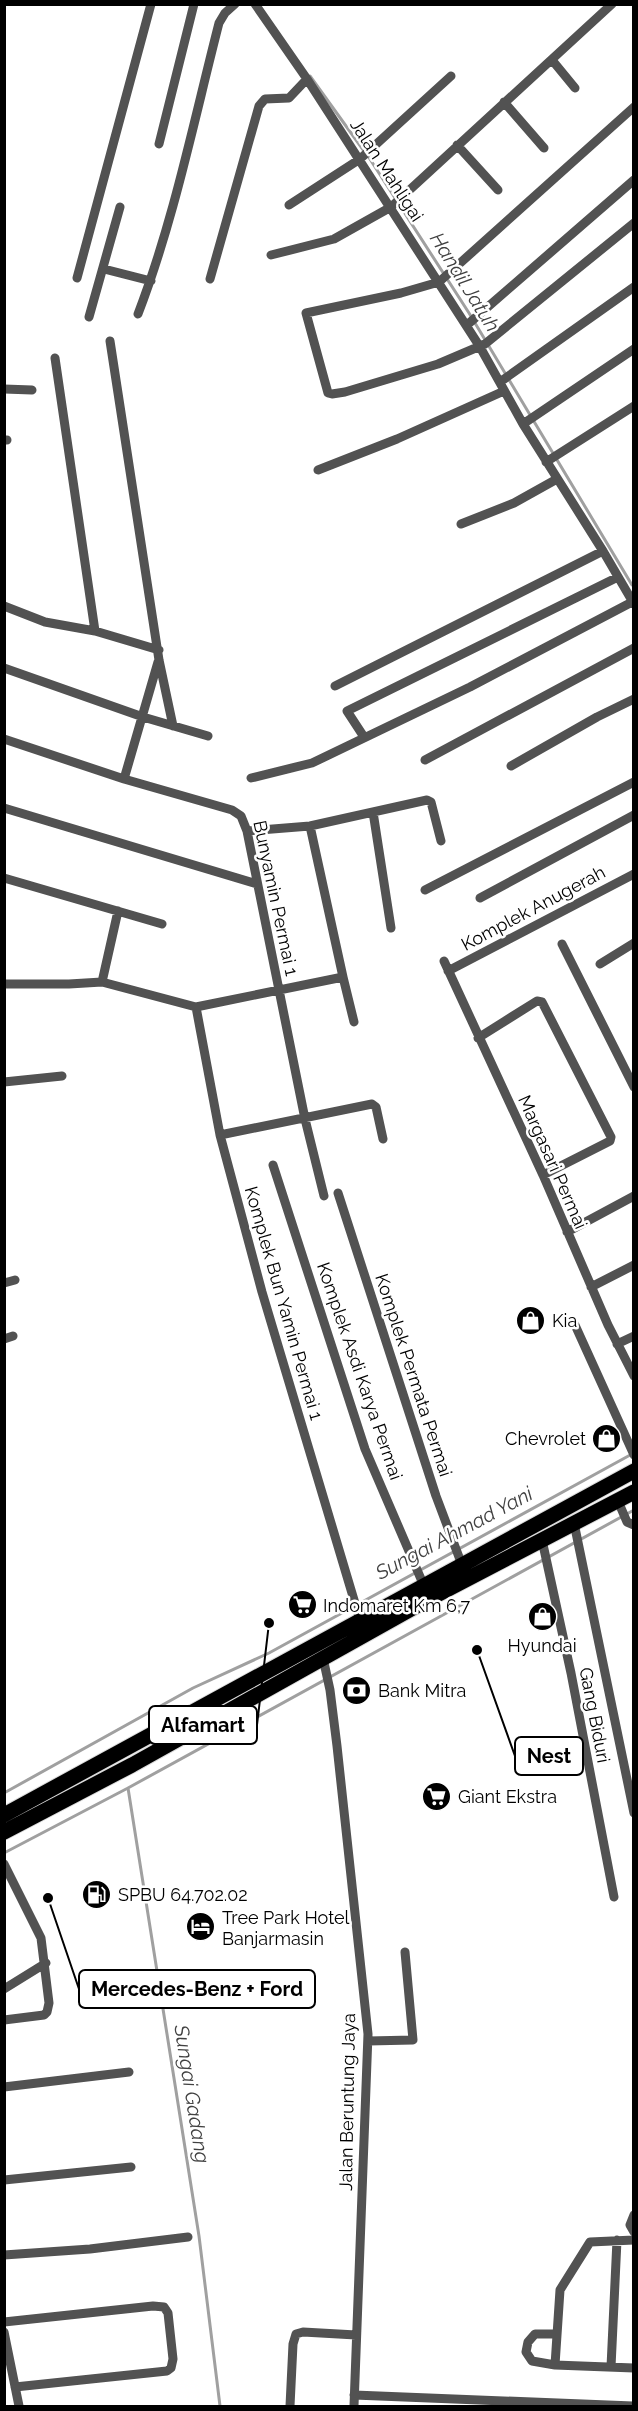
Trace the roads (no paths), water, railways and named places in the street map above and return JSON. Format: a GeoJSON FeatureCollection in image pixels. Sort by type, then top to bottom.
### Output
{"type":"FeatureCollection","features":[{"type":"Feature","properties":{"kind":"highway"},"geometry":{"type":"LineString","coordinates":[[4,1832],[132,1765],[323,1658],[511,1547],[633,1471]]}},
{"type":"Feature","properties":{"kind":"highway"},"geometry":{"type":"LineString","coordinates":[[4,1815],[357,1610],[424,1586],[462,1565],[511,1547],[576,1535],[625,1514],[633,1492]]}},
{"type":"Feature","properties":{"kind":"street"},"geometry":{"type":"LineString","coordinates":[[77,278],[151,4]]}},
{"type":"Feature","properties":{"kind":"street"},"geometry":{"type":"LineString","coordinates":[[159,144],[194,4]]}},
{"type":"Feature","properties":{"kind":"street"},"geometry":{"type":"LineString","coordinates":[[138,314],[151,280],[219,23],[235,4]]}},
{"type":"Feature","properties":{"kind":"street"},"geometry":{"type":"LineString","coordinates":[[271,255],[334,239],[395,203],[612,4]]}},
{"type":"Feature","properties":{"kind":"street","name":"Jalan Mahligai"},"geometry":{"type":"LineString","coordinates":[[262,9],[308,79],[364,156],[486,343],[506,382],[552,458],[557,479],[618,577],[630,590],[633,602]]}},
{"type":"Feature","properties":{"kind":"street"},"geometry":{"type":"LineString","coordinates":[[552,60],[575,88]]}},
{"type":"Feature","properties":{"kind":"street"},"geometry":{"type":"LineString","coordinates":[[289,205],[364,156],[452,76]]}},
{"type":"Feature","properties":{"kind":"street"},"geometry":{"type":"LineString","coordinates":[[210,279],[260,103],[265,99],[289,98],[308,79]]}},
{"type":"Feature","properties":{"kind":"street"},"geometry":{"type":"LineString","coordinates":[[504,102],[544,148]]}},
{"type":"Feature","properties":{"kind":"street"},"geometry":{"type":"LineString","coordinates":[[633,107],[445,278],[401,293],[306,313],[328,393],[345,392],[428,367],[486,343],[633,223]]}},
{"type":"Feature","properties":{"kind":"street"},"geometry":{"type":"LineString","coordinates":[[457,145],[498,190]]}},
{"type":"Feature","properties":{"kind":"street"},"geometry":{"type":"LineString","coordinates":[[471,320],[633,180]]}},
{"type":"Feature","properties":{"kind":"street"},"geometry":{"type":"LineString","coordinates":[[89,317],[120,207]]}},
{"type":"Feature","properties":{"kind":"street"},"geometry":{"type":"LineString","coordinates":[[104,269],[151,280]]}},
{"type":"Feature","properties":{"kind":"street"},"geometry":{"type":"LineString","coordinates":[[318,470],[397,439],[506,382],[633,287]]}},
{"type":"Feature","properties":{"kind":"street"},"geometry":{"type":"LineString","coordinates":[[110,341],[159,655],[173,726]]}},
{"type":"Feature","properties":{"kind":"street"},"geometry":{"type":"LineString","coordinates":[[528,420],[633,349]]}},
{"type":"Feature","properties":{"kind":"street"},"geometry":{"type":"LineString","coordinates":[[55,358],[95,631]]}},
{"type":"Feature","properties":{"kind":"street"},"geometry":{"type":"LineString","coordinates":[[4,389],[32,390]]}},
{"type":"Feature","properties":{"kind":"street"},"geometry":{"type":"LineString","coordinates":[[552,458],[633,406]]}},
{"type":"Feature","properties":{"kind":"street"},"geometry":{"type":"LineString","coordinates":[[461,524],[514,503],[557,479]]}},
{"type":"Feature","properties":{"kind":"street"},"geometry":{"type":"LineString","coordinates":[[335,686],[603,551]]}},
{"type":"Feature","properties":{"kind":"street"},"geometry":{"type":"LineString","coordinates":[[364,737],[347,711],[618,577]]}},
{"type":"Feature","properties":{"kind":"street"},"geometry":{"type":"LineString","coordinates":[[251,778],[312,764],[470,687],[633,602]]}},
{"type":"Feature","properties":{"kind":"street"},"geometry":{"type":"LineString","coordinates":[[4,606],[57,625],[95,631],[159,655]]}},
{"type":"Feature","properties":{"kind":"street"},"geometry":{"type":"LineString","coordinates":[[425,760],[633,648]]}},
{"type":"Feature","properties":{"kind":"street"},"geometry":{"type":"LineString","coordinates":[[124,779],[159,655]]}},
{"type":"Feature","properties":{"kind":"street"},"geometry":{"type":"LineString","coordinates":[[4,668],[143,717],[208,736]]}},
{"type":"Feature","properties":{"kind":"street"},"geometry":{"type":"LineString","coordinates":[[511,766],[633,699]]}},
{"type":"Feature","properties":{"kind":"street","name":"Bunyamin Permai 1"},"geometry":{"type":"LineString","coordinates":[[4,740],[124,779],[232,810],[241,816],[247,831],[305,1119],[324,1196]]}},
{"type":"Feature","properties":{"kind":"street"},"geometry":{"type":"LineString","coordinates":[[425,890],[633,782]]}},
{"type":"Feature","properties":{"kind":"street"},"geometry":{"type":"LineString","coordinates":[[247,831],[310,826],[427,800],[431,801],[441,841]]}},
{"type":"Feature","properties":{"kind":"street"},"geometry":{"type":"LineString","coordinates":[[4,808],[257,884]]}},
{"type":"Feature","properties":{"kind":"street"},"geometry":{"type":"LineString","coordinates":[[373,812],[391,928]]}},
{"type":"Feature","properties":{"kind":"street"},"geometry":{"type":"LineString","coordinates":[[480,898],[633,815]]}},
{"type":"Feature","properties":{"kind":"street"},"geometry":{"type":"LineString","coordinates":[[310,826],[354,1022]]}},
{"type":"Feature","properties":{"kind":"street","name":"Komplek Anugerah"},"geometry":{"type":"LineString","coordinates":[[448,971],[633,873]]}},
{"type":"Feature","properties":{"kind":"street"},"geometry":{"type":"LineString","coordinates":[[4,878],[162,924]]}},
{"type":"Feature","properties":{"kind":"street"},"geometry":{"type":"LineString","coordinates":[[102,982],[117,911]]}},
{"type":"Feature","properties":{"kind":"street"},"geometry":{"type":"LineString","coordinates":[[600,964],[633,943]]}},
{"type":"Feature","properties":{"kind":"street"},"geometry":{"type":"LineString","coordinates":[[562,944],[633,1087]]}},
{"type":"Feature","properties":{"kind":"street","name":"Margasari Permai"},"geometry":{"type":"LineString","coordinates":[[444,961],[633,1376]]}},
{"type":"Feature","properties":{"kind":"street"},"geometry":{"type":"LineString","coordinates":[[4,984],[102,982],[196,1007],[343,976]]}},
{"type":"Feature","properties":{"kind":"street"},"geometry":{"type":"LineString","coordinates":[[478,1038],[537,1001],[542,1002],[611,1137],[610,1141],[543,1175]]}},
{"type":"Feature","properties":{"kind":"street","name":"Komplek Bun Yamin Permai 1"},"geometry":{"type":"LineString","coordinates":[[196,1007],[220,1135],[262,1292],[357,1610]]}},
{"type":"Feature","properties":{"kind":"street"},"geometry":{"type":"LineString","coordinates":[[4,1082],[62,1076]]}},
{"type":"Feature","properties":{"kind":"street"},"geometry":{"type":"LineString","coordinates":[[220,1135],[374,1104],[383,1139]]}},
{"type":"Feature","properties":{"kind":"street","name":"Komplek Asdi Karya Permai"},"geometry":{"type":"LineString","coordinates":[[273,1165],[365,1449],[424,1586]]}},
{"type":"Feature","properties":{"kind":"street","name":"Komplek Permata Permai"},"geometry":{"type":"LineString","coordinates":[[338,1193],[436,1496],[462,1565]]}},
{"type":"Feature","properties":{"kind":"street"},"geometry":{"type":"LineString","coordinates":[[567,1232],[633,1196]]}},
{"type":"Feature","properties":{"kind":"street"},"geometry":{"type":"LineString","coordinates":[[591,1287],[633,1265]]}},
{"type":"Feature","properties":{"kind":"street"},"geometry":{"type":"LineString","coordinates":[[4,1283],[15,1280]]}},
{"type":"Feature","properties":{"kind":"street"},"geometry":{"type":"LineString","coordinates":[[574,1325],[632,1452]]}},
{"type":"Feature","properties":{"kind":"street"},"geometry":{"type":"LineString","coordinates":[[617,1344],[633,1336]]}},
{"type":"Feature","properties":{"kind":"street"},"geometry":{"type":"LineString","coordinates":[[576,1535],[633,1813]]}},
{"type":"Feature","properties":{"kind":"street","name":"Gang Biduri"},"geometry":{"type":"LineString","coordinates":[[542,1540],[614,1898]]}},
{"type":"Feature","properties":{"kind":"street","name":"Jalan Beruntung Jaya"},"geometry":{"type":"LineString","coordinates":[[323,1658],[330,1690],[351,1867],[368,2040],[354,2406]]}},
{"type":"Feature","properties":{"kind":"street"},"geometry":{"type":"LineString","coordinates":[[4,2020],[44,2015],[50,2003],[41,1938],[5,1865]]}},
{"type":"Feature","properties":{"kind":"street"},"geometry":{"type":"LineString","coordinates":[[368,2040],[413,2040],[405,1952]]}},
{"type":"Feature","properties":{"kind":"street"},"geometry":{"type":"LineString","coordinates":[[4,1989],[46,1963]]}},
{"type":"Feature","properties":{"kind":"street"},"geometry":{"type":"LineString","coordinates":[[4,2087],[129,2072]]}},
{"type":"Feature","properties":{"kind":"street"},"geometry":{"type":"LineString","coordinates":[[4,2180],[131,2167]]}},
{"type":"Feature","properties":{"kind":"street"},"geometry":{"type":"LineString","coordinates":[[632,2230],[630,2221],[633,2215]]}},
{"type":"Feature","properties":{"kind":"street"},"geometry":{"type":"LineString","coordinates":[[4,2255],[90,2249],[188,2237]]}},
{"type":"Feature","properties":{"kind":"street"},"geometry":{"type":"LineString","coordinates":[[611,2367],[617,2240]]}},
{"type":"Feature","properties":{"kind":"street"},"geometry":{"type":"LineString","coordinates":[[555,2365],[560,2290],[590,2242],[633,2240]]}},
{"type":"Feature","properties":{"kind":"street"},"geometry":{"type":"LineString","coordinates":[[4,2322],[153,2306],[164,2307],[168,2313],[173,2359],[171,2368],[167,2371],[15,2387]]}},
{"type":"Feature","properties":{"kind":"street"},"geometry":{"type":"LineString","coordinates":[[4,2332],[19,2406]]}},
{"type":"Feature","properties":{"kind":"street"},"geometry":{"type":"LineString","coordinates":[[290,2406],[293,2344],[296,2334],[303,2332],[356,2335]]}},
{"type":"Feature","properties":{"kind":"street"},"geometry":{"type":"LineString","coordinates":[[557,2334],[535,2334],[528,2342],[526,2352],[532,2361],[555,2365],[633,2368]]}},
{"type":"Feature","properties":{"kind":"street"},"geometry":{"type":"LineString","coordinates":[[354,2395],[633,2406]]}},
{"type":"Feature","properties":{"kind":"waterway","name":"Handil Jatuh"},"geometry":{"type":"LineString","coordinates":[[310,76],[364,151]]}},
{"type":"Feature","properties":{"kind":"waterway","name":"Handil Jatuh"},"geometry":{"type":"LineString","coordinates":[[368,156],[469,313],[632,585]]}},
{"type":"Feature","properties":{"kind":"waterway","name":"Sungai Ahmad Yani"},"geometry":{"type":"LineString","coordinates":[[4,1793],[193,1688],[269,1653],[632,1454]]}},
{"type":"Feature","properties":{"kind":"waterway","name":"Sungai Ahmad Yani"},"geometry":{"type":"LineString","coordinates":[[4,1853],[128,1788],[634,1510]]}},
{"type":"Feature","properties":{"kind":"waterway","name":"Sungai Gadang"},"geometry":{"type":"LineString","coordinates":[[128,1788],[199,2236],[220,2406]]}},
{"type":"Feature","properties":{"kind":"place","name":"Kia"},"geometry":{"type":"Point","coordinates":[531,1320]}},
{"type":"Feature","properties":{"kind":"place","name":"Chevrolet"},"geometry":{"type":"Point","coordinates":[607,1438]}},
{"type":"Feature","properties":{"kind":"place","name":"Indomaret Km 6,7"},"geometry":{"type":"Point","coordinates":[302,1605]}},
{"type":"Feature","properties":{"kind":"place","name":"Hyundai"},"geometry":{"type":"Point","coordinates":[542,1616]}},
{"type":"Feature","properties":{"kind":"place","name":"Alfamart"},"geometry":{"type":"Point","coordinates":[269,1623]}},
{"type":"Feature","properties":{"kind":"place","name":"Nest"},"geometry":{"type":"Point","coordinates":[477,1650]}},
{"type":"Feature","properties":{"kind":"place","name":"Bank Mitra"},"geometry":{"type":"Point","coordinates":[357,1690]}},
{"type":"Feature","properties":{"kind":"place","name":"Giant Ekstra"},"geometry":{"type":"Point","coordinates":[437,1796]}},
{"type":"Feature","properties":{"kind":"place","name":"SPBU 64.702.02"},"geometry":{"type":"Point","coordinates":[97,1894]}},
{"type":"Feature","properties":{"kind":"place","name":"Mercedes-Benz + Ford"},"geometry":{"type":"Point","coordinates":[48,1898]}},
{"type":"Feature","properties":{"kind":"place","name":"Tree Park Hotel Banjarmasin"},"geometry":{"type":"Point","coordinates":[201,1927]}}]}
